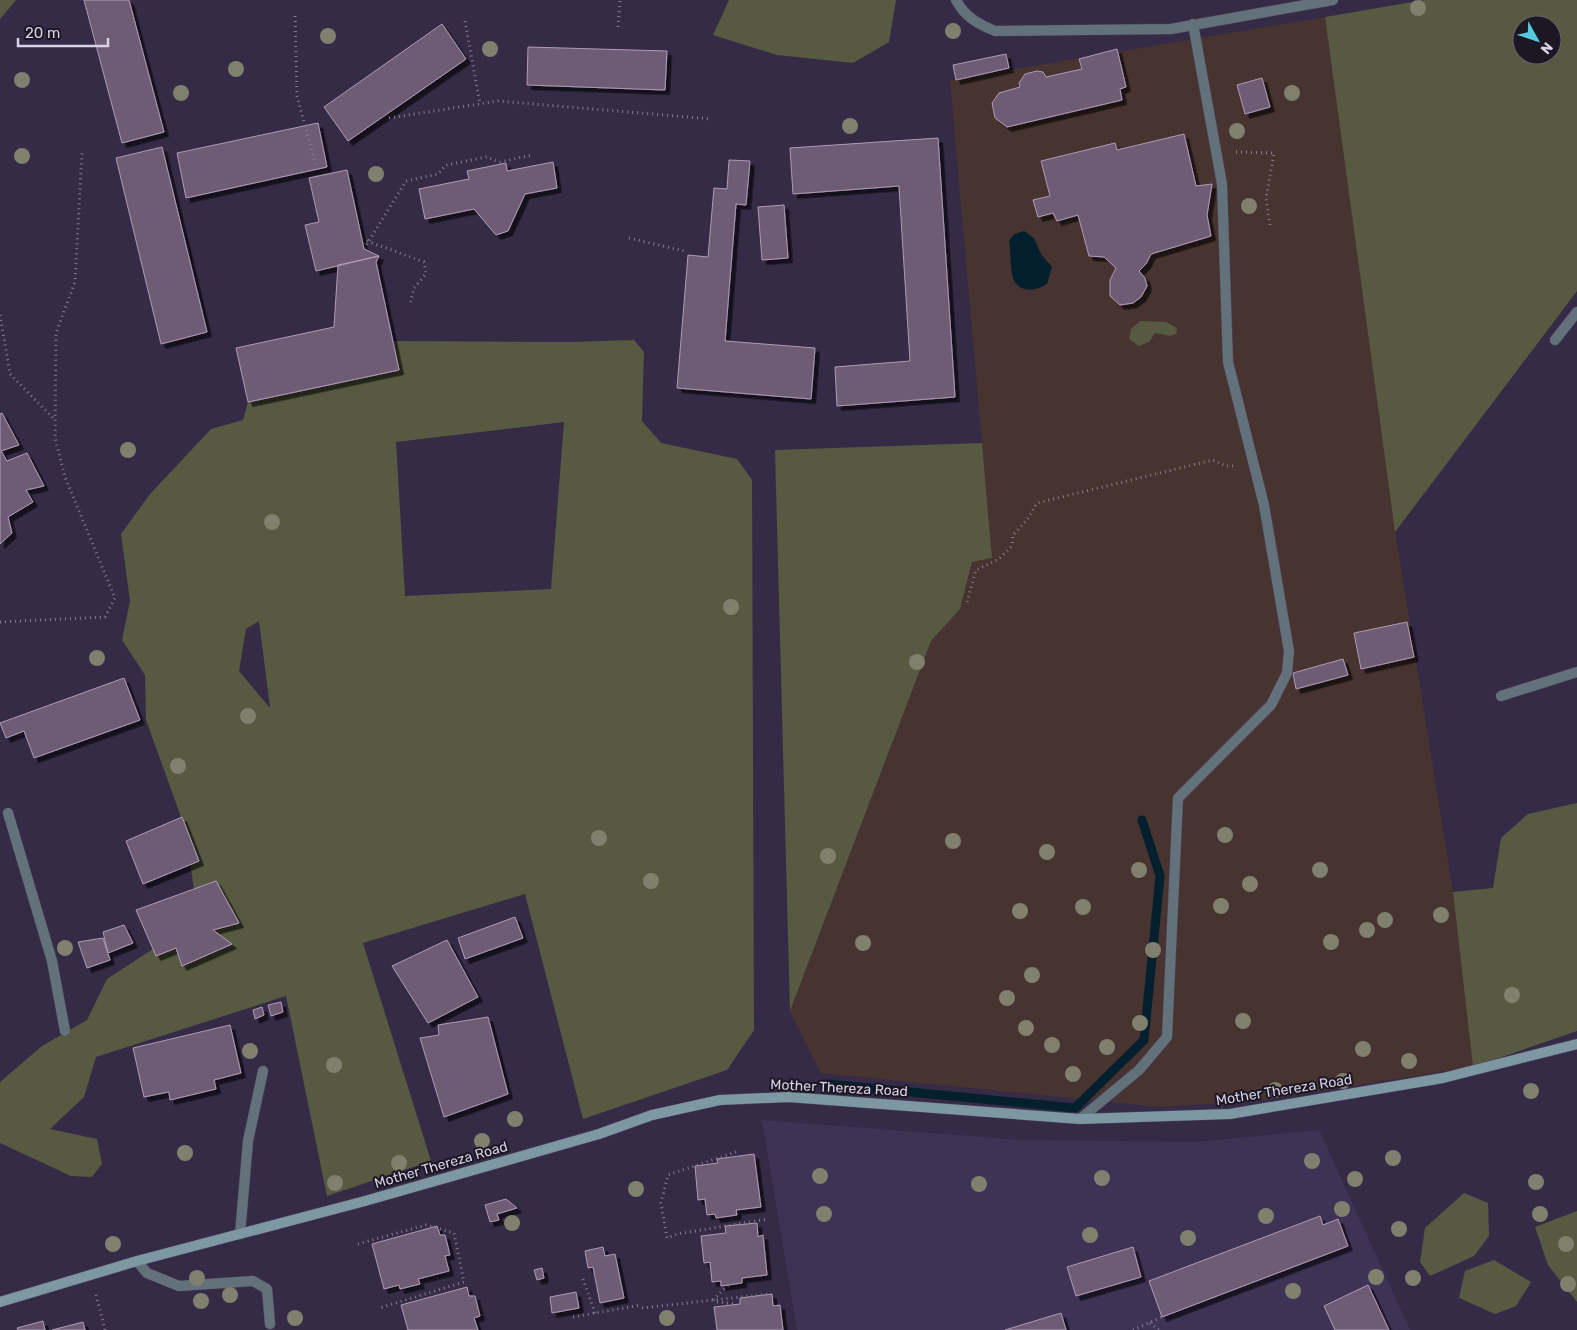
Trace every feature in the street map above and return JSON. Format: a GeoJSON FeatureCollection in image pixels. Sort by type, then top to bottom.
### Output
{"type":"FeatureCollection","features":[{"type":"Feature","properties":{"kind":"street"},"geometry":{"type":"LineString","coordinates":[[956,0],[976,23],[995,31],[1171,29],[1333,0]]}},
{"type":"Feature","properties":{"kind":"street"},"geometry":{"type":"LineString","coordinates":[[1080,1119],[1139,1070],[1167,1037],[1178,798],[1271,705],[1287,673],[1289,651],[1264,505],[1228,362],[1222,184],[1193,24]]}},
{"type":"Feature","properties":{"kind":"street"},"geometry":{"type":"LineString","coordinates":[[1555,340],[1577,312]]}},
{"type":"Feature","properties":{"kind":"street"},"geometry":{"type":"LineString","coordinates":[[1501,696],[1577,672]]}},
{"type":"Feature","properties":{"kind":"street"},"geometry":{"type":"LineString","coordinates":[[8,813],[52,962],[65,1031]]}},
{"type":"Feature","properties":{"kind":"street","name":"Mother Thereza Road"},"geometry":{"type":"LineString","coordinates":[[0,1302],[137,1261],[364,1201],[598,1134],[652,1115],[720,1100],[788,1097],[1080,1119],[1230,1114],[1443,1078],[1577,1044]]}},
{"type":"Feature","properties":{"kind":"street"},"geometry":{"type":"LineString","coordinates":[[240,1234],[248,1141],[263,1071]]}},
{"type":"Feature","properties":{"kind":"street"},"geometry":{"type":"LineString","coordinates":[[137,1261],[147,1273],[179,1286],[252,1281],[267,1289],[270,1324]]}},
{"type":"Feature","properties":{"kind":"path"},"geometry":{"type":"LineString","coordinates":[[618,27],[620,0]]}},
{"type":"Feature","properties":{"kind":"path"},"geometry":{"type":"LineString","coordinates":[[295,16],[297,96],[316,166]]}},
{"type":"Feature","properties":{"kind":"path"},"geometry":{"type":"LineString","coordinates":[[465,21],[480,104]]}},
{"type":"Feature","properties":{"kind":"path"},"geometry":{"type":"LineString","coordinates":[[389,118],[498,101],[711,119]]}},
{"type":"Feature","properties":{"kind":"path"},"geometry":{"type":"LineString","coordinates":[[1216,151],[1274,153],[1266,198],[1270,225]]}},
{"type":"Feature","properties":{"kind":"path"},"geometry":{"type":"LineString","coordinates":[[0,622],[105,618],[115,598],[65,477],[55,437],[56,333],[75,282],[82,153]]}},
{"type":"Feature","properties":{"kind":"path"},"geometry":{"type":"LineString","coordinates":[[364,249],[367,241],[406,181],[438,174],[446,165],[487,157],[500,162],[532,155]]}},
{"type":"Feature","properties":{"kind":"path"},"geometry":{"type":"LineString","coordinates":[[629,238],[684,251]]}},
{"type":"Feature","properties":{"kind":"path"},"geometry":{"type":"LineString","coordinates":[[367,241],[424,262],[426,274],[414,288],[410,305]]}},
{"type":"Feature","properties":{"kind":"path"},"geometry":{"type":"LineString","coordinates":[[0,315],[10,374],[55,420]]}},
{"type":"Feature","properties":{"kind":"path"},"geometry":{"type":"LineString","coordinates":[[968,602],[976,570],[999,559],[1012,546],[1013,535],[1027,520],[1037,503],[1213,460]]}},
{"type":"Feature","properties":{"kind":"path"},"geometry":{"type":"LineString","coordinates":[[736,1152],[668,1175],[661,1203],[667,1238],[677,1234],[768,1219]]}},
{"type":"Feature","properties":{"kind":"path"},"geometry":{"type":"LineString","coordinates":[[358,1244],[426,1225],[454,1234],[464,1282],[380,1308]]}},
{"type":"Feature","properties":{"kind":"path"},"geometry":{"type":"LineString","coordinates":[[92,1275],[105,1330]]}},
{"type":"Feature","properties":{"kind":"path"},"geometry":{"type":"LineString","coordinates":[[583,1279],[595,1313]]}},
{"type":"Feature","properties":{"kind":"path"},"geometry":{"type":"LineString","coordinates":[[712,1301],[728,1285]]}},
{"type":"Feature","properties":{"kind":"path"},"geometry":{"type":"LineString","coordinates":[[573,1317],[642,1306],[712,1301],[768,1294]]}},
{"type":"Feature","properties":{"kind":"path"},"geometry":{"type":"LineString","coordinates":[[712,1301],[736,1304]]}},
{"type":"Feature","properties":{"kind":"path"},"geometry":{"type":"LineString","coordinates":[[1133,1330],[1162,1317]]}},
{"type":"Feature","properties":{"kind":"path"},"geometry":{"type":"LineString","coordinates":[[1149,1323],[1159,1330]]}},
{"type":"Feature","properties":{"kind":"shaded area"},"geometry":{"type":"Polygon","coordinates":[[[1325,17],[1395,530],[1453,892],[1473,1067],[1258,1101],[1162,1107],[821,1073],[790,1011],[931,641],[960,609],[972,562],[992,558],[950,80],[1325,17]]]}},
{"type":"Feature","properties":{"kind":"shaded area"},"geometry":{"type":"Polygon","coordinates":[[[762,1120],[1020,1140],[1196,1142],[1319,1130],[1410,1330],[797,1330],[762,1120]]]}},
{"type":"Feature","properties":{"kind":"green space"},"geometry":{"type":"Polygon","coordinates":[[[0,0],[16,0],[0,19],[0,0]]]}},
{"type":"Feature","properties":{"kind":"green space"},"geometry":{"type":"Polygon","coordinates":[[[729,0],[896,0],[889,42],[853,63],[777,55],[713,35],[729,0]]]}},
{"type":"Feature","properties":{"kind":"green space"},"geometry":{"type":"Polygon","coordinates":[[[1424,0],[1577,0],[1577,291],[1395,532],[1325,17],[1424,0]]]}},
{"type":"Feature","properties":{"kind":"green space"},"geometry":{"type":"Polygon","coordinates":[[[1140,321],[1166,322],[1177,328],[1176,334],[1170,336],[1155,333],[1149,342],[1139,346],[1129,339],[1131,329],[1140,321]]]}},
{"type":"Feature","properties":{"kind":"green space"},"geometry":{"type":"Polygon","coordinates":[[[634,340],[644,352],[642,421],[661,443],[737,459],[752,480],[754,1030],[727,1070],[583,1119],[525,894],[363,943],[431,1161],[327,1196],[286,996],[96,1057],[84,1097],[50,1129],[97,1139],[102,1164],[92,1177],[71,1176],[0,1143],[0,1082],[42,1046],[87,1020],[107,979],[159,945],[195,896],[185,828],[146,720],[145,675],[122,640],[130,601],[121,534],[150,494],[211,429],[243,420],[248,402],[398,370],[394,341],[571,342],[634,340]],[[564,422],[396,442],[405,596],[551,589],[564,422]],[[259,621],[246,629],[239,671],[270,708],[270,707],[259,621]]]}},
{"type":"Feature","properties":{"kind":"green space"},"geometry":{"type":"Polygon","coordinates":[[[982,443],[992,558],[972,562],[960,609],[931,641],[790,1011],[775,450],[982,443]]]}},
{"type":"Feature","properties":{"kind":"green space"},"geometry":{"type":"Polygon","coordinates":[[[1577,803],[1577,1031],[1473,1067],[1453,892],[1493,888],[1501,838],[1528,814],[1577,803]]]}},
{"type":"Feature","properties":{"kind":"green space"},"geometry":{"type":"Polygon","coordinates":[[[1464,1193],[1488,1203],[1489,1236],[1474,1256],[1430,1276],[1420,1262],[1425,1228],[1464,1193]]]}},
{"type":"Feature","properties":{"kind":"green space"},"geometry":{"type":"Polygon","coordinates":[[[1577,1211],[1577,1302],[1548,1265],[1535,1227],[1577,1211]]]}},
{"type":"Feature","properties":{"kind":"green space"},"geometry":{"type":"Polygon","coordinates":[[[1494,1260],[1531,1282],[1516,1306],[1495,1314],[1459,1298],[1465,1271],[1494,1260]]]}},
{"type":"Feature","properties":{"kind":"water"},"geometry":{"type":"Polygon","coordinates":[[[1024,231],[1034,238],[1041,254],[1052,267],[1047,284],[1031,290],[1017,284],[1012,274],[1009,241],[1014,234],[1024,231]]]}},
{"type":"Feature","properties":{"kind":"building"},"geometry":{"type":"Polygon","coordinates":[[[84,0],[129,0],[164,132],[122,143],[84,0]]]}},
{"type":"Feature","properties":{"kind":"building"},"geometry":{"type":"Polygon","coordinates":[[[442,24],[466,59],[348,141],[324,107],[442,24]]]}},
{"type":"Feature","properties":{"kind":"building"},"geometry":{"type":"Polygon","coordinates":[[[528,47],[667,51],[665,90],[527,85],[528,47]]]}},
{"type":"Feature","properties":{"kind":"building"},"geometry":{"type":"Polygon","coordinates":[[[1117,49],[1126,87],[1120,89],[1122,100],[1007,127],[995,118],[992,103],[999,93],[1020,87],[1019,83],[1025,74],[1037,71],[1043,72],[1046,77],[1082,69],[1079,59],[1117,49]]]}},
{"type":"Feature","properties":{"kind":"building"},"geometry":{"type":"Polygon","coordinates":[[[1006,54],[1009,68],[956,80],[953,65],[1006,54]]]}},
{"type":"Feature","properties":{"kind":"building"},"geometry":{"type":"Polygon","coordinates":[[[1262,78],[1270,107],[1245,114],[1237,85],[1262,78]]]}},
{"type":"Feature","properties":{"kind":"building"},"geometry":{"type":"Polygon","coordinates":[[[318,123],[327,167],[186,198],[177,153],[318,123]]]}},
{"type":"Feature","properties":{"kind":"building"},"geometry":{"type":"Polygon","coordinates":[[[1184,134],[1196,186],[1212,184],[1207,215],[1211,236],[1151,254],[1146,264],[1139,271],[1145,278],[1147,286],[1141,297],[1133,303],[1120,305],[1110,296],[1110,280],[1116,268],[1104,257],[1089,256],[1078,215],[1057,221],[1053,213],[1038,217],[1033,200],[1050,196],[1041,161],[1115,143],[1117,150],[1184,134]]]}},
{"type":"Feature","properties":{"kind":"building"},"geometry":{"type":"Polygon","coordinates":[[[938,138],[955,397],[837,406],[835,367],[910,361],[899,186],[793,194],[790,148],[938,138]]]}},
{"type":"Feature","properties":{"kind":"building"},"geometry":{"type":"Polygon","coordinates":[[[162,147],[207,332],[161,344],[116,158],[162,147]]]}},
{"type":"Feature","properties":{"kind":"building"},"geometry":{"type":"Polygon","coordinates":[[[729,160],[750,161],[746,205],[736,204],[725,341],[815,348],[811,399],[677,388],[688,255],[708,257],[714,188],[727,189],[729,160]]]}},
{"type":"Feature","properties":{"kind":"building"},"geometry":{"type":"Polygon","coordinates":[[[553,162],[557,188],[525,194],[508,231],[496,235],[474,209],[425,219],[419,189],[469,179],[467,171],[506,163],[507,171],[553,162]]]}},
{"type":"Feature","properties":{"kind":"building"},"geometry":{"type":"Polygon","coordinates":[[[347,170],[364,249],[379,256],[316,271],[305,225],[319,222],[309,178],[347,170]]]}},
{"type":"Feature","properties":{"kind":"building"},"geometry":{"type":"Polygon","coordinates":[[[784,205],[788,258],[762,260],[758,207],[784,205]]]}},
{"type":"Feature","properties":{"kind":"building"},"geometry":{"type":"Polygon","coordinates":[[[379,256],[376,262],[399,370],[248,402],[236,348],[334,327],[338,265],[379,256]]]}},
{"type":"Feature","properties":{"kind":"building"},"geometry":{"type":"Polygon","coordinates":[[[2,413],[19,445],[1,451],[7,461],[27,453],[44,486],[26,490],[33,502],[8,517],[12,533],[0,544],[0,414],[2,413]]]}},
{"type":"Feature","properties":{"kind":"building"},"geometry":{"type":"Polygon","coordinates":[[[1407,622],[1414,657],[1361,669],[1354,633],[1407,622]]]}},
{"type":"Feature","properties":{"kind":"building"},"geometry":{"type":"Polygon","coordinates":[[[1343,659],[1348,675],[1296,689],[1293,673],[1343,659]]]}},
{"type":"Feature","properties":{"kind":"building"},"geometry":{"type":"Polygon","coordinates":[[[124,678],[140,720],[34,758],[24,731],[6,738],[0,723],[124,678]]]}},
{"type":"Feature","properties":{"kind":"building"},"geometry":{"type":"Polygon","coordinates":[[[182,817],[199,861],[143,884],[126,841],[182,817]]]}},
{"type":"Feature","properties":{"kind":"building"},"geometry":{"type":"Polygon","coordinates":[[[216,881],[239,923],[213,930],[232,944],[182,966],[176,948],[156,956],[136,910],[216,881]]]}},
{"type":"Feature","properties":{"kind":"building"},"geometry":{"type":"Polygon","coordinates":[[[515,917],[523,938],[465,959],[458,938],[515,917]]]}},
{"type":"Feature","properties":{"kind":"building"},"geometry":{"type":"Polygon","coordinates":[[[124,925],[133,943],[108,953],[103,932],[124,925]]]}},
{"type":"Feature","properties":{"kind":"building"},"geometry":{"type":"Polygon","coordinates":[[[103,938],[110,960],[87,968],[78,942],[103,938]]]}},
{"type":"Feature","properties":{"kind":"building"},"geometry":{"type":"Polygon","coordinates":[[[447,940],[478,997],[428,1023],[392,966],[447,940]]]}},
{"type":"Feature","properties":{"kind":"building"},"geometry":{"type":"Polygon","coordinates":[[[281,1002],[283,1012],[271,1016],[268,1005],[281,1002]]]}},
{"type":"Feature","properties":{"kind":"building"},"geometry":{"type":"Polygon","coordinates":[[[262,1007],[264,1015],[255,1019],[253,1010],[262,1007]]]}},
{"type":"Feature","properties":{"kind":"building"},"geometry":{"type":"Polygon","coordinates":[[[488,1017],[508,1094],[444,1117],[420,1038],[439,1035],[438,1025],[488,1017]]]}},
{"type":"Feature","properties":{"kind":"building"},"geometry":{"type":"Polygon","coordinates":[[[230,1025],[241,1073],[214,1080],[216,1089],[170,1100],[169,1092],[144,1097],[133,1048],[230,1025]]]}},
{"type":"Feature","properties":{"kind":"building"},"geometry":{"type":"Polygon","coordinates":[[[754,1154],[761,1207],[736,1210],[737,1215],[716,1218],[715,1214],[707,1215],[705,1199],[698,1200],[695,1166],[718,1163],[717,1159],[754,1154]]]}},
{"type":"Feature","properties":{"kind":"building"},"geometry":{"type":"Polygon","coordinates":[[[506,1199],[517,1208],[497,1214],[499,1220],[490,1222],[485,1205],[506,1199]]]}},
{"type":"Feature","properties":{"kind":"building"},"geometry":{"type":"Polygon","coordinates":[[[1320,1216],[1323,1225],[1338,1219],[1348,1246],[1162,1317],[1149,1281],[1320,1216]]]}},
{"type":"Feature","properties":{"kind":"building"},"geometry":{"type":"Polygon","coordinates":[[[757,1223],[758,1237],[763,1235],[767,1275],[742,1278],[742,1283],[721,1286],[721,1281],[712,1282],[710,1262],[704,1263],[701,1236],[726,1233],[725,1226],[757,1223]]]}},
{"type":"Feature","properties":{"kind":"building"},"geometry":{"type":"Polygon","coordinates":[[[437,1226],[440,1235],[445,1235],[450,1255],[445,1256],[449,1271],[418,1279],[420,1284],[400,1289],[399,1285],[384,1289],[372,1244],[437,1226]]]}},
{"type":"Feature","properties":{"kind":"building"},"geometry":{"type":"Polygon","coordinates":[[[603,1247],[605,1256],[615,1254],[624,1298],[600,1303],[593,1267],[588,1268],[585,1251],[603,1247]]]}},
{"type":"Feature","properties":{"kind":"building"},"geometry":{"type":"Polygon","coordinates":[[[1133,1247],[1141,1277],[1076,1296],[1067,1267],[1133,1247]]]}},
{"type":"Feature","properties":{"kind":"building"},"geometry":{"type":"Polygon","coordinates":[[[542,1268],[544,1278],[537,1280],[534,1270],[542,1268]]]}},
{"type":"Feature","properties":{"kind":"building"},"geometry":{"type":"Polygon","coordinates":[[[1368,1285],[1389,1330],[1335,1330],[1324,1306],[1368,1285]]]}},
{"type":"Feature","properties":{"kind":"building"},"geometry":{"type":"Polygon","coordinates":[[[467,1287],[469,1296],[475,1296],[480,1316],[474,1318],[478,1330],[408,1330],[401,1305],[467,1287]]]}},
{"type":"Feature","properties":{"kind":"building"},"geometry":{"type":"Polygon","coordinates":[[[576,1292],[579,1308],[552,1313],[550,1297],[576,1292]]]}},
{"type":"Feature","properties":{"kind":"building"},"geometry":{"type":"Polygon","coordinates":[[[772,1294],[773,1306],[780,1305],[783,1330],[717,1330],[714,1307],[740,1304],[740,1298],[772,1294]]]}},
{"type":"Feature","properties":{"kind":"building"},"geometry":{"type":"Polygon","coordinates":[[[1061,1313],[1066,1330],[1005,1330],[1061,1313]]]}},
{"type":"Feature","properties":{"kind":"building"},"geometry":{"type":"Polygon","coordinates":[[[43,1321],[45,1330],[18,1330],[17,1328],[43,1321]]]}},
{"type":"Feature","properties":{"kind":"building"},"geometry":{"type":"Polygon","coordinates":[[[83,1322],[85,1330],[52,1330],[83,1322]]]}},
{"type":"Feature","properties":{"kind":"waterway"},"geometry":{"type":"LineString","coordinates":[[828,1084],[1075,1108],[1144,1040],[1160,876],[1142,820]]}}]}
